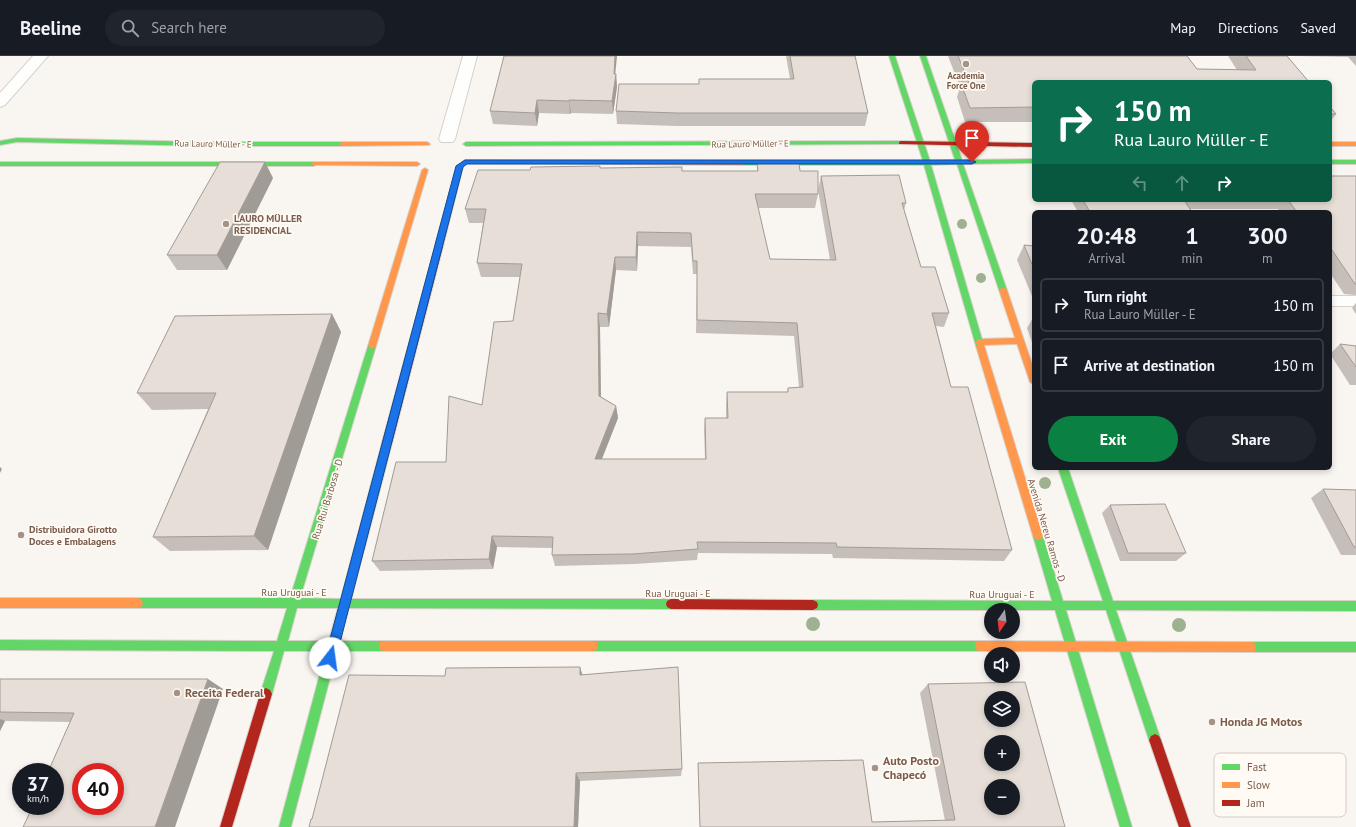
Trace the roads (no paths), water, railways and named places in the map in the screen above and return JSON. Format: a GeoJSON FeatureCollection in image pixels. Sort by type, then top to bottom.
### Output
{"type":"FeatureCollection","features":[{"type":"Feature","properties":{"kind":"street"},"geometry":{"type":"LineString","coordinates":[[0,102],[41,56]]}},
{"type":"Feature","properties":{"kind":"street"},"geometry":{"type":"LineString","coordinates":[[417,164],[417,154],[437,141],[470,56]]}},
{"type":"Feature","properties":{"kind":"street"},"geometry":{"type":"LineString","coordinates":[[892,56],[919,140]]}},
{"type":"Feature","properties":{"kind":"street"},"geometry":{"type":"LineString","coordinates":[[923,56],[1032,376]]}},
{"type":"Feature","properties":{"kind":"street","name":"Rua Lauro Müller - E"},"geometry":{"type":"LineString","coordinates":[[0,143],[17,140],[206,144],[437,141],[466,144],[952,140],[1032,145]]}},
{"type":"Feature","properties":{"kind":"street","name":"Avenida Nereu Ramos - D"},"geometry":{"type":"LineString","coordinates":[[919,140],[928,166],[978,342],[1126,827]]}},
{"type":"Feature","properties":{"kind":"street"},"geometry":{"type":"LineString","coordinates":[[285,827],[463,164],[470,153],[466,144]]}},
{"type":"Feature","properties":{"kind":"street"},"geometry":{"type":"LineString","coordinates":[[1332,144],[1356,144]]}},
{"type":"Feature","properties":{"kind":"street","name":"Rua Lauro Müller - E"},"geometry":{"type":"LineString","coordinates":[[463,164],[928,166],[960,162],[1032,161]]}},
{"type":"Feature","properties":{"kind":"street"},"geometry":{"type":"LineString","coordinates":[[1332,162],[1356,162]]}},
{"type":"Feature","properties":{"kind":"street","name":"Rua Lauro Müller - E"},"geometry":{"type":"LineString","coordinates":[[0,164],[417,164]]}},
{"type":"Feature","properties":{"kind":"street","name":"Rua Rui Barbosa - D"},"geometry":{"type":"LineString","coordinates":[[226,827],[429,171],[417,164]]}},
{"type":"Feature","properties":{"kind":"street"},"geometry":{"type":"LineString","coordinates":[[447,171],[463,164]]}},
{"type":"Feature","properties":{"kind":"street"},"geometry":{"type":"LineString","coordinates":[[978,342],[1020,341]]}},
{"type":"Feature","properties":{"kind":"street"},"geometry":{"type":"LineString","coordinates":[[1064,470],[1185,827]]}},
{"type":"Feature","properties":{"kind":"street","name":"Rua Uruguai - E"},"geometry":{"type":"LineString","coordinates":[[0,603],[1356,606]]}},
{"type":"Feature","properties":{"kind":"street"},"geometry":{"type":"LineString","coordinates":[[0,645],[1356,647]]}},
{"type":"Feature","properties":{"kind":"lane"},"geometry":{"type":"LineString","coordinates":[[1332,301],[1356,301]]}},
{"type":"Feature","properties":{"kind":"place","name":"Academia Force One"},"geometry":{"type":"Point","coordinates":[966,64]}},
{"type":"Feature","properties":{"kind":"place","name":"LAURO MÜLLER RESIDENCIAL"},"geometry":{"type":"Point","coordinates":[226,224]}},
{"type":"Feature","properties":{"kind":"place","name":"Distribuidora Girotto Doces e Embalagens"},"geometry":{"type":"Point","coordinates":[21,535]}},
{"type":"Feature","properties":{"kind":"place","name":"Receita Federal"},"geometry":{"type":"Point","coordinates":[177,693]}},
{"type":"Feature","properties":{"kind":"place","name":"Honda JG Motos"},"geometry":{"type":"Point","coordinates":[1212,722]}},
{"type":"Feature","properties":{"kind":"place","name":"Auto Posto Chapecó"},"geometry":{"type":"Point","coordinates":[875,768]}}]}
